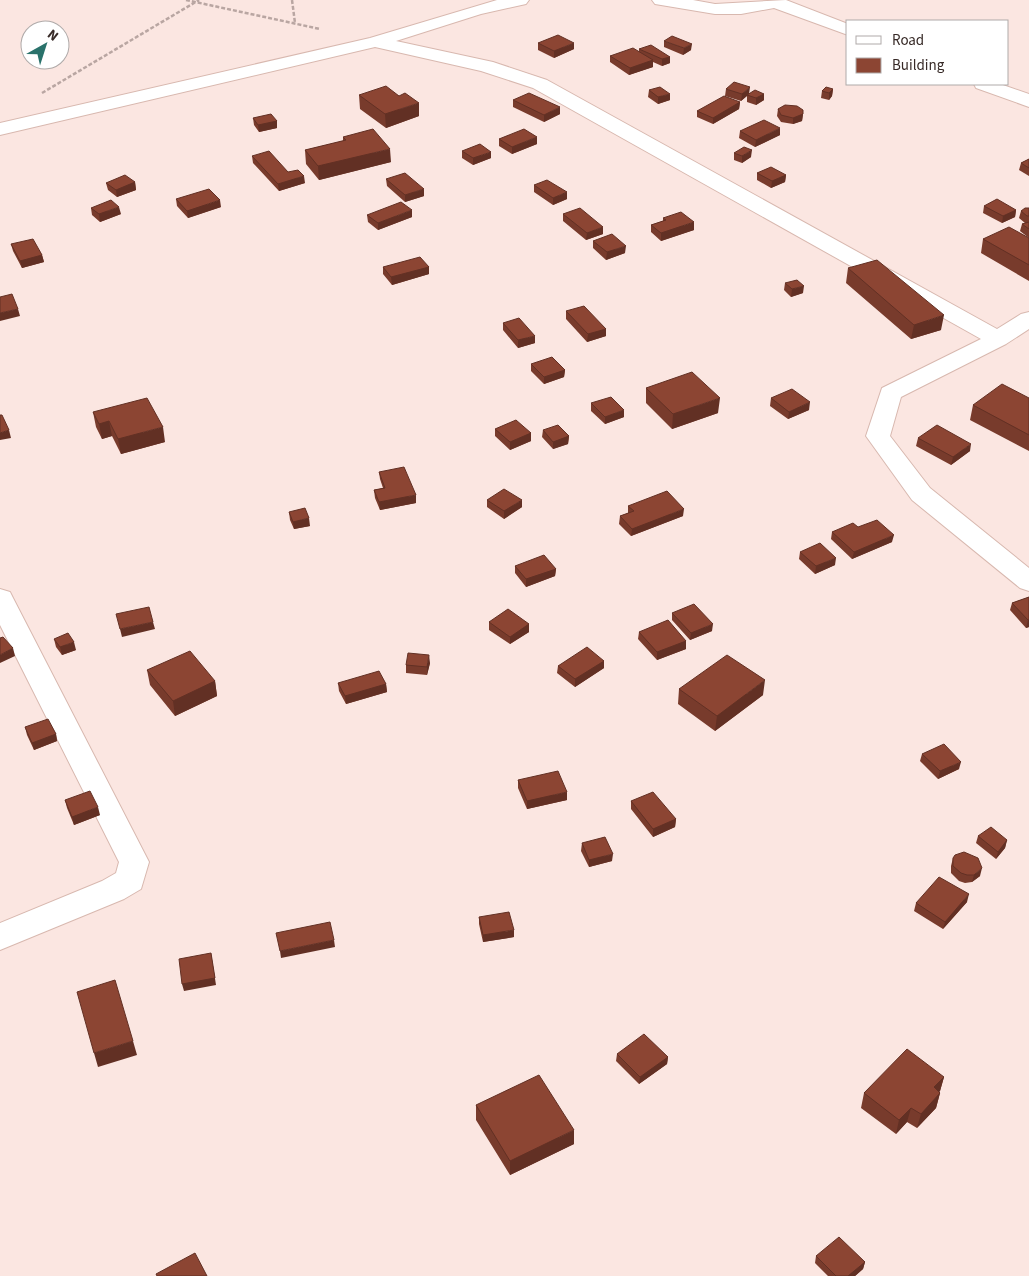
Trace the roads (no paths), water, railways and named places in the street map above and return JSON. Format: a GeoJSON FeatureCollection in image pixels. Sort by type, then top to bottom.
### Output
{"type":"FeatureCollection","features":[{"type":"Feature","properties":{"kind":"street"},"geometry":{"type":"LineString","coordinates":[[0,129],[375,42],[476,10],[520,0]]}},
{"type":"Feature","properties":{"kind":"street"},"geometry":{"type":"LineString","coordinates":[[661,0],[714,9],[741,9],[773,1],[846,29]]}},
{"type":"Feature","properties":{"kind":"street"},"geometry":{"type":"LineString","coordinates":[[375,42],[486,66],[540,84],[998,339]]}},
{"type":"Feature","properties":{"kind":"street"},"geometry":{"type":"LineString","coordinates":[[987,85],[1029,101]]}},
{"type":"Feature","properties":{"kind":"street"},"geometry":{"type":"LineString","coordinates":[[1029,319],[998,339],[890,393],[878,436],[922,494],[1029,582]]}},
{"type":"Feature","properties":{"kind":"street"},"geometry":{"type":"LineString","coordinates":[[0,598],[134,862],[130,880],[113,890],[0,937]]}}]}
